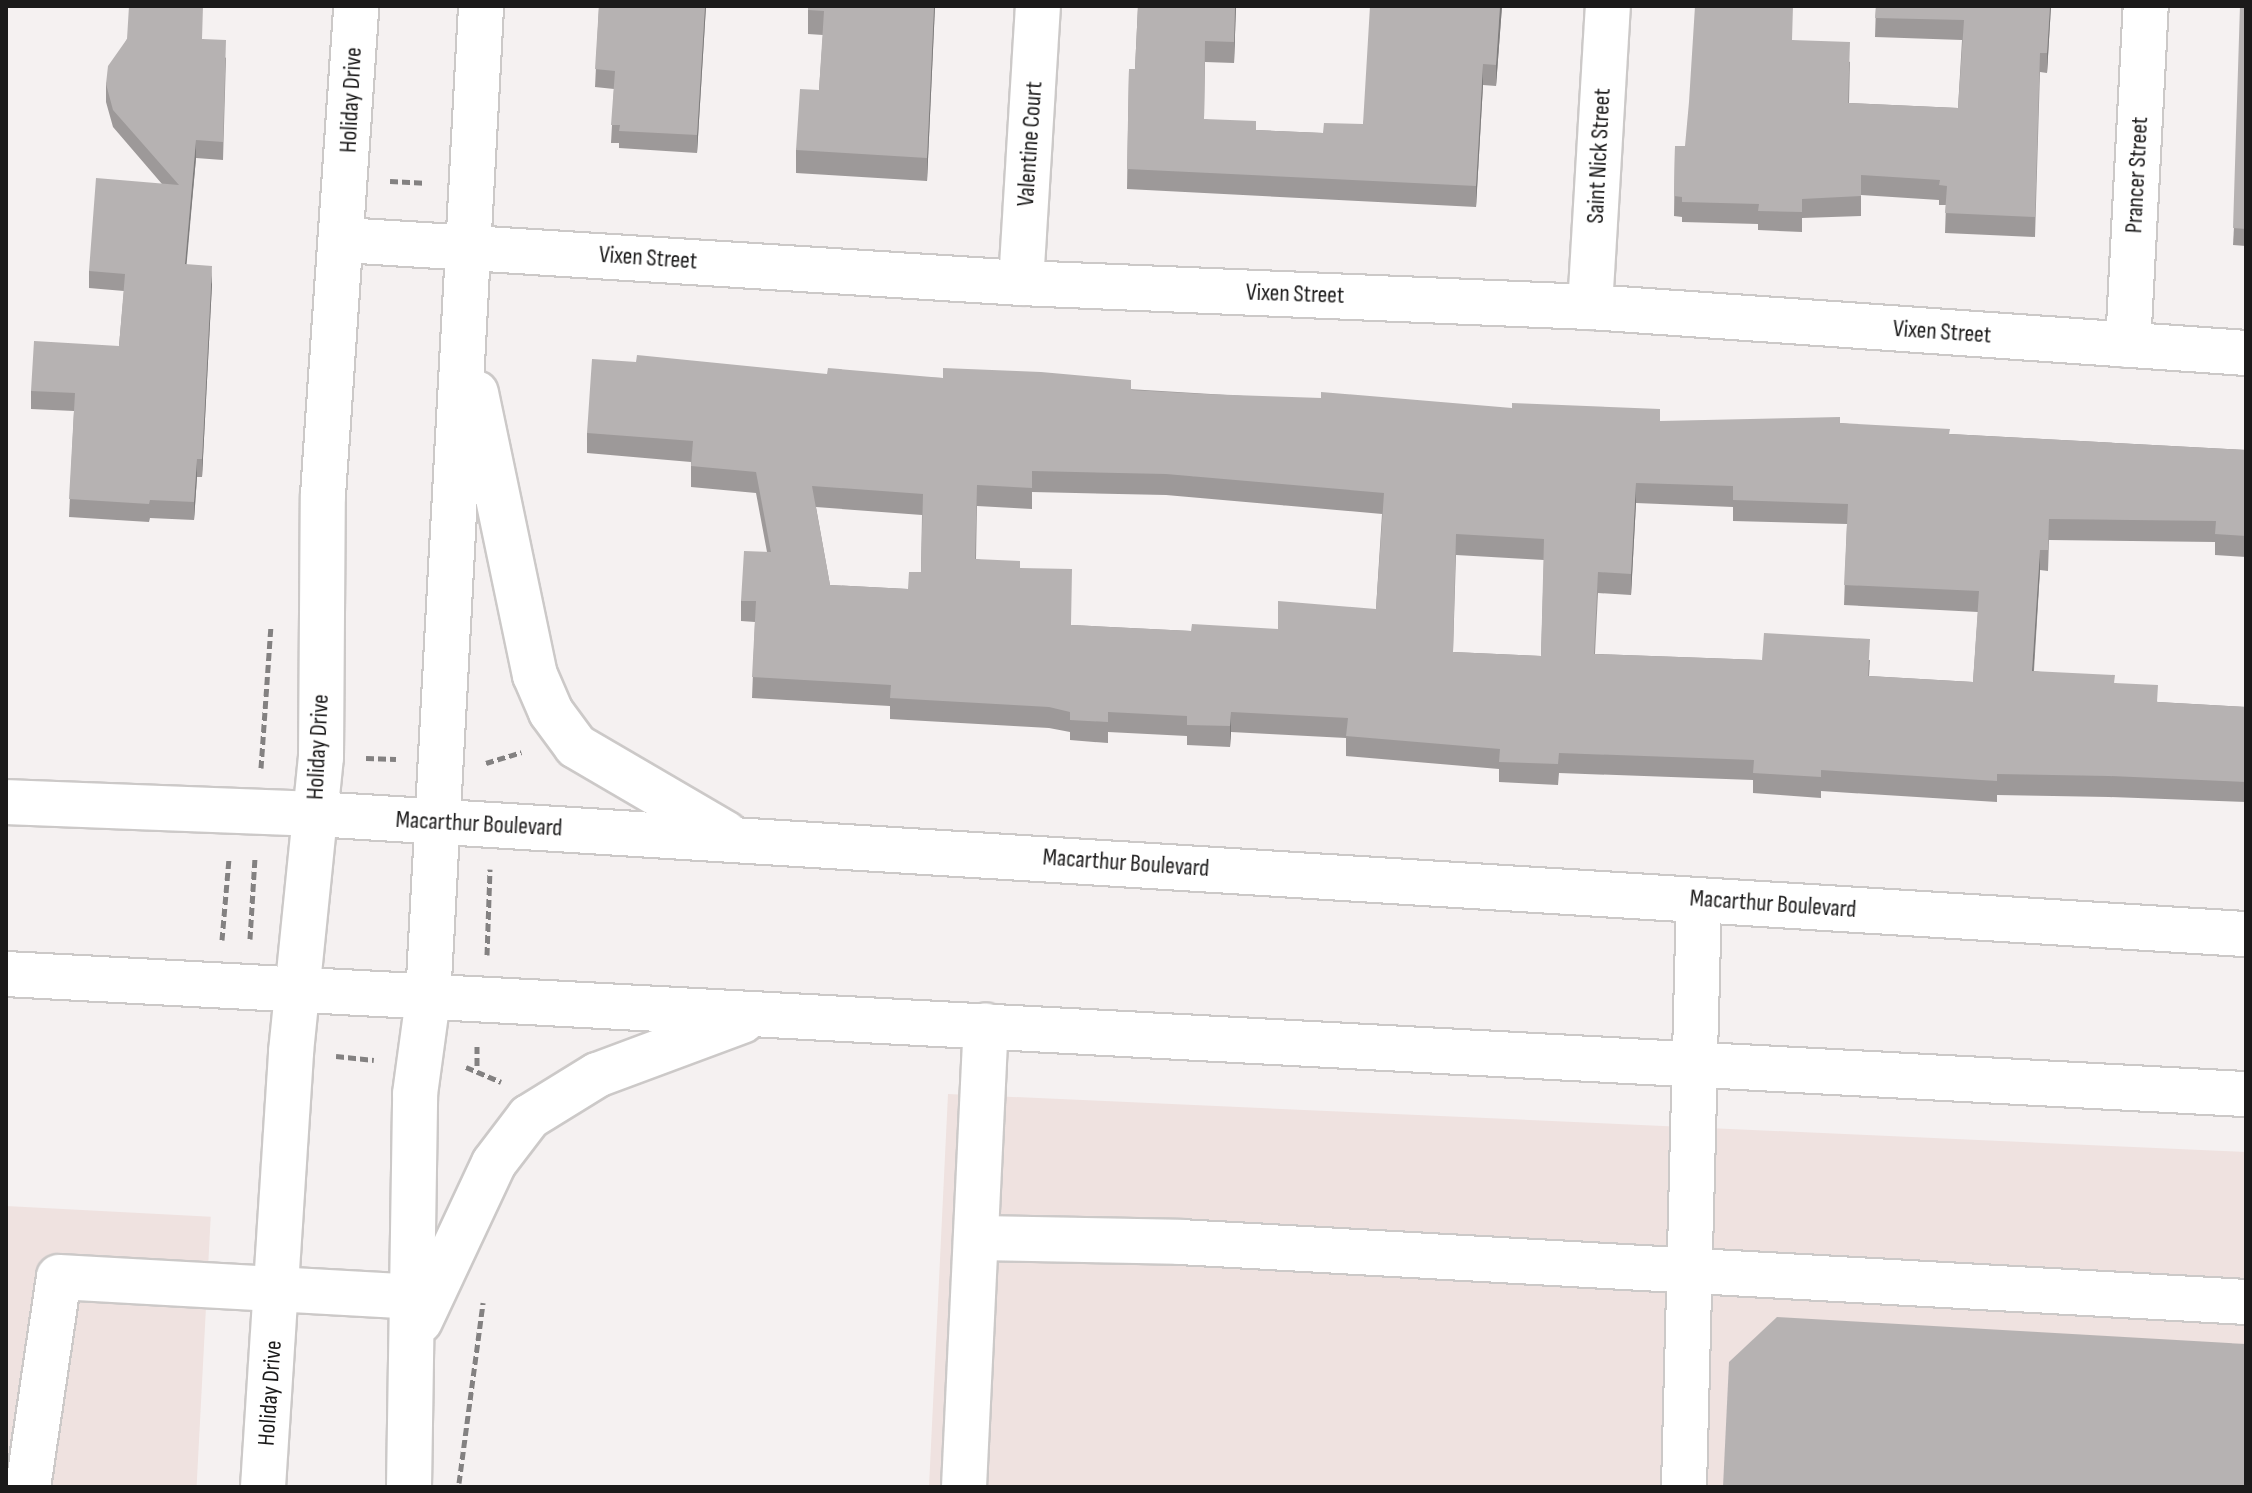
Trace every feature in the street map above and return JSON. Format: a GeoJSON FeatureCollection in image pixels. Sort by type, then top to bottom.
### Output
{"type":"FeatureCollection","features":[{"type":"Feature","properties":{"kind":"street","name":"Holiday Drive"},"geometry":{"type":"LineString","coordinates":[[263,1487],[291,1052],[321,757],[323,495],[344,240],[356,6]]}},
{"type":"Feature","properties":{"kind":"street"},"geometry":{"type":"LineString","coordinates":[[409,1487],[418,1064],[428,999],[481,6]]}},
{"type":"Feature","properties":{"kind":"street","name":"Valentine Court"},"geometry":{"type":"LineString","coordinates":[[1021,283],[1038,6]]}},
{"type":"Feature","properties":{"kind":"street","name":"Saint Nick Street"},"geometry":{"type":"LineString","coordinates":[[1590,307],[1608,6]]}},
{"type":"Feature","properties":{"kind":"street","name":"Prancer Street"},"geometry":{"type":"LineString","coordinates":[[2128,345],[2146,6]]}},
{"type":"Feature","properties":{"kind":"street","name":"Vixen Street"},"geometry":{"type":"LineString","coordinates":[[344,240],[1021,283],[1590,307],[2246,353]]}},
{"type":"Feature","properties":{"kind":"street"},"geometry":{"type":"LineString","coordinates":[[464,337],[535,675],[551,712],[576,746],[734,839]]}},
{"type":"Feature","properties":{"kind":"street","name":"Macarthur Boulevard"},"geometry":{"type":"LineString","coordinates":[[6,802],[315,814],[2246,934]]}},
{"type":"Feature","properties":{"kind":"street"},"geometry":{"type":"LineString","coordinates":[[1684,1487],[1691,1064],[1699,900]]}},
{"type":"Feature","properties":{"kind":"street"},"geometry":{"type":"LineString","coordinates":[[6,974],[2246,1094]]}},
{"type":"Feature","properties":{"kind":"street"},"geometry":{"type":"LineString","coordinates":[[413,1318],[494,1163],[529,1117],[597,1075],[762,1014]]}},
{"type":"Feature","properties":{"kind":"street"},"geometry":{"type":"LineString","coordinates":[[964,1487],[986,1026]]}},
{"type":"Feature","properties":{"kind":"street"},"geometry":{"type":"LineString","coordinates":[[976,1238],[1180,1242],[2246,1302]]}},
{"type":"Feature","properties":{"kind":"street"},"geometry":{"type":"LineString","coordinates":[[28,1487],[59,1277],[277,1290],[413,1318]]}},
{"type":"Feature","properties":{"kind":"path"},"geometry":{"type":"LineString","coordinates":[[389,181],[429,183]]}},
{"type":"Feature","properties":{"kind":"path"},"geometry":{"type":"LineString","coordinates":[[496,763],[529,748]]}},
{"type":"Feature","properties":{"kind":"path"},"geometry":{"type":"LineString","coordinates":[[246,989],[258,814]]}},
{"type":"Feature","properties":{"kind":"path"},"geometry":{"type":"LineString","coordinates":[[222,946],[230,853]]}},
{"type":"Feature","properties":{"kind":"path"},"geometry":{"type":"LineString","coordinates":[[487,964],[490,865]]}},
{"type":"Feature","properties":{"kind":"path"},"geometry":{"type":"LineString","coordinates":[[477,1039],[477,1069]]}},
{"type":"Feature","properties":{"kind":"path"},"geometry":{"type":"LineString","coordinates":[[291,1052],[418,1064]]}},
{"type":"Feature","properties":{"kind":"path"},"geometry":{"type":"LineString","coordinates":[[459,1487],[484,1293]]}},
{"type":"Feature","properties":{"kind":"shaded area"},"geometry":{"type":"Polygon","coordinates":[[[948,1094],[2246,1152],[2246,1487],[929,1487],[948,1094]]]}},
{"type":"Feature","properties":{"kind":"shaded area"},"geometry":{"type":"Polygon","coordinates":[[[6,1206],[211,1217],[197,1487],[6,1487],[6,1206]]]}},
{"type":"Feature","properties":{"kind":"building"},"geometry":{"type":"Polygon","coordinates":[[[129,6],[203,6],[202,39],[226,40],[223,142],[196,140],[185,264],[212,266],[202,459],[197,459],[194,502],[150,500],[149,504],[69,499],[75,393],[31,391],[34,341],[119,346],[125,274],[89,271],[96,178],[179,185],[113,110],[106,84],[108,66],[127,39],[129,6]]]}},
{"type":"Feature","properties":{"kind":"building"},"geometry":{"type":"Polygon","coordinates":[[[599,6],[705,6],[697,135],[619,131],[620,125],[611,125],[615,71],[595,69],[599,6]]]}},
{"type":"Feature","properties":{"kind":"building"},"geometry":{"type":"Polygon","coordinates":[[[808,6],[934,6],[927,158],[796,150],[800,89],[819,90],[824,11],[808,10],[808,6]]]}},
{"type":"Feature","properties":{"kind":"building"},"geometry":{"type":"Polygon","coordinates":[[[1138,6],[1235,6],[1234,42],[1205,41],[1204,119],[1256,121],[1256,130],[1323,133],[1324,123],[1363,124],[1370,6],[1500,6],[1496,65],[1483,64],[1476,186],[1127,169],[1129,69],[1135,69],[1138,6]]]}},
{"type":"Feature","properties":{"kind":"building"},"geometry":{"type":"Polygon","coordinates":[[[1695,6],[1793,6],[1792,40],[1850,42],[1848,103],[1958,108],[1964,20],[1875,18],[1876,6],[2050,6],[2047,53],[2040,53],[2035,217],[1945,213],[1947,186],[1939,185],[1940,180],[1861,175],[1861,196],[1802,199],[1802,212],[1758,211],[1759,204],[1682,202],[1682,197],[1674,196],[1675,146],[1685,146],[1695,6]]]}},
{"type":"Feature","properties":{"kind":"building"},"geometry":{"type":"Polygon","coordinates":[[[2240,6],[2246,6],[2246,229],[2233,228],[2240,6]]]}},
{"type":"Feature","properties":{"kind":"building"},"geometry":{"type":"Polygon","coordinates":[[[637,355],[827,374],[828,368],[943,378],[943,368],[1041,372],[1131,380],[1131,390],[1321,398],[1321,392],[1512,408],[1512,403],[1660,409],[1660,421],[1840,417],[1840,423],[1950,429],[1949,434],[2246,450],[2246,536],[2215,534],[2216,521],[2049,519],[2048,550],[2040,550],[2032,671],[2115,675],[2114,683],[2158,685],[2157,702],[2246,707],[2246,782],[1997,774],[1997,781],[1821,770],[1821,777],[1753,773],[1754,760],[1559,753],[1558,764],[1499,762],[1500,749],[1346,736],[1348,718],[1231,712],[1230,726],[1187,725],[1187,716],[1108,712],[1108,722],[1070,720],[1070,712],[1049,707],[890,698],[891,685],[752,677],[756,601],[741,601],[744,551],[771,552],[756,472],[691,466],[693,441],[587,433],[592,359],[636,362],[637,355]],[[1032,471],[1032,488],[977,485],[975,559],[1020,561],[1020,568],[1072,569],[1071,625],[1191,631],[1192,624],[1278,629],[1278,601],[1376,609],[1384,493],[1166,474],[1032,471]],[[1636,483],[1631,574],[1598,572],[1594,654],[1762,660],[1764,633],[1870,639],[1868,676],[1973,682],[1979,591],[1844,585],[1848,504],[1733,500],[1733,486],[1636,483]],[[812,486],[830,585],[908,589],[909,572],[921,572],[923,494],[812,486]],[[1456,534],[1453,652],[1541,656],[1544,539],[1456,534]]]}},
{"type":"Feature","properties":{"kind":"building"},"geometry":{"type":"Polygon","coordinates":[[[1777,1317],[2246,1344],[2246,1487],[1723,1487],[1729,1362],[1777,1317]]]}}]}
